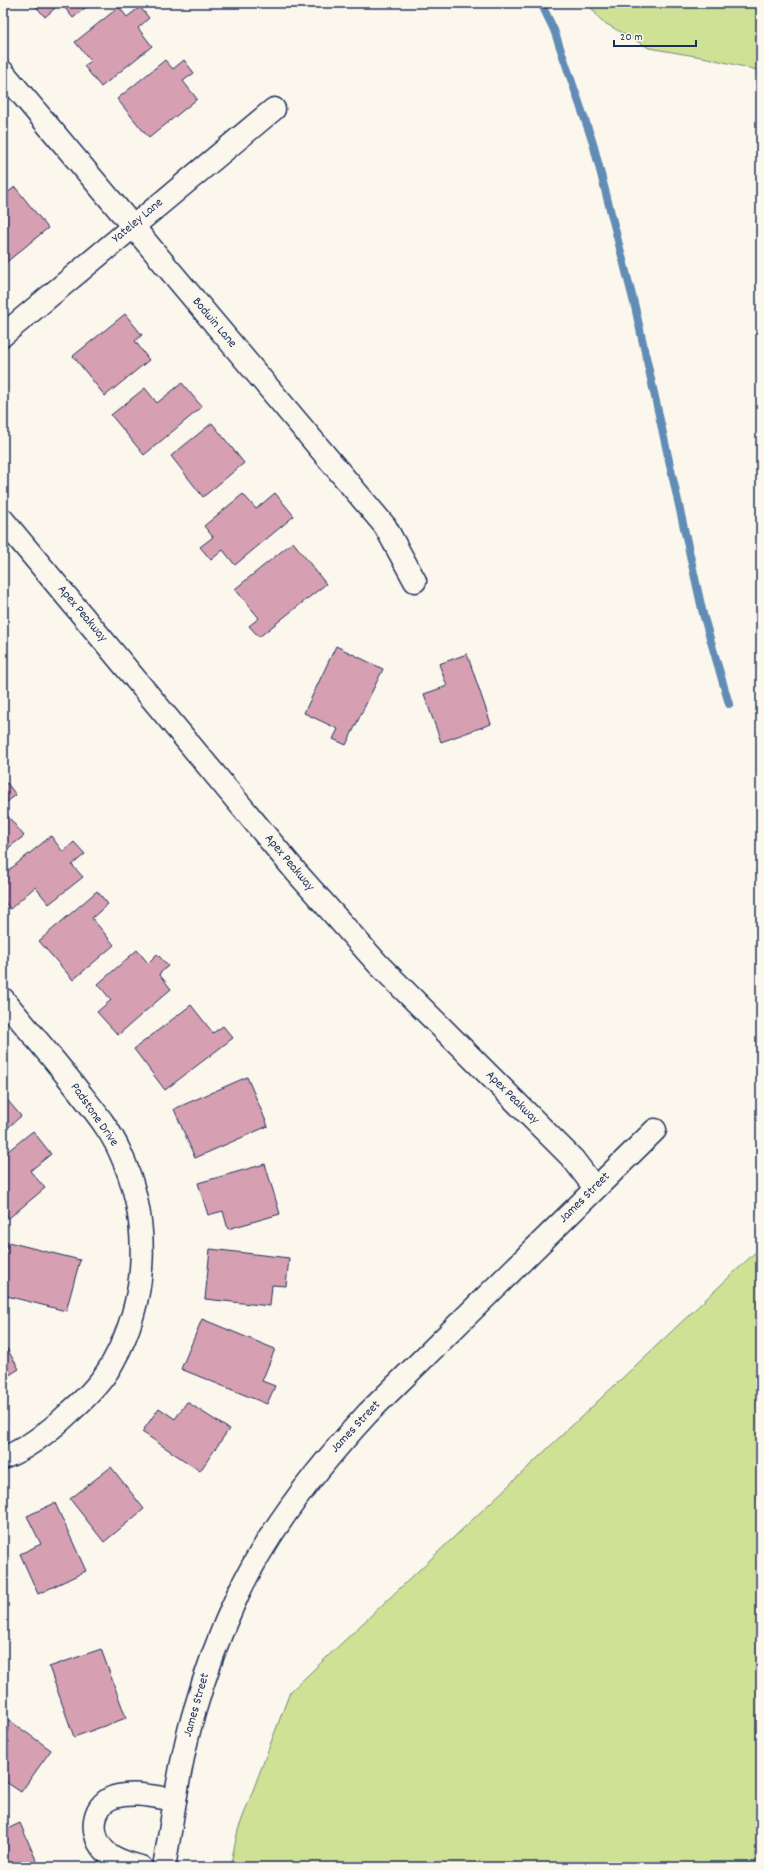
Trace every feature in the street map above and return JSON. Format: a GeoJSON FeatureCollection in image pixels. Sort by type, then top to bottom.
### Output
{"type":"FeatureCollection","features":[{"type":"Feature","properties":{"kind":"street","name":"Bodwin Lane"},"geometry":{"type":"LineString","coordinates":[[3,72],[385,526],[415,581]]}},
{"type":"Feature","properties":{"kind":"street","name":"Yateley Lane"},"geometry":{"type":"LineString","coordinates":[[3,335],[274,109]]}},
{"type":"Feature","properties":{"kind":"street","name":"Apex Peakway"},"geometry":{"type":"LineString","coordinates":[[3,520],[302,878],[378,964],[573,1159],[595,1188]]}},
{"type":"Feature","properties":{"kind":"street","name":"Padstone Drive"},"geometry":{"type":"LineString","coordinates":[[3,999],[52,1057],[109,1132],[120,1152],[133,1183],[140,1213],[143,1243],[141,1275],[137,1298],[128,1331],[113,1362],[100,1382],[55,1427],[33,1443],[3,1458]]}},
{"type":"Feature","properties":{"kind":"street","name":"James Street"},"geometry":{"type":"LineString","coordinates":[[164,1867],[175,1800],[193,1716],[207,1671],[238,1594],[253,1566],[301,1492],[336,1448],[368,1413],[655,1130]]}},
{"type":"Feature","properties":{"kind":"street"},"geometry":{"type":"LineString","coordinates":[[141,1867],[121,1861],[107,1853],[99,1844],[94,1833],[94,1820],[100,1808],[112,1798],[130,1794],[175,1800]]}},
{"type":"Feature","properties":{"kind":"green space"},"geometry":{"type":"Polygon","coordinates":[[[588,3],[761,3],[761,71],[707,58],[649,48],[601,21],[588,3]]]}},
{"type":"Feature","properties":{"kind":"green space"},"geometry":{"type":"Polygon","coordinates":[[[761,1247],[761,1867],[230,1867],[238,1830],[290,1692],[761,1247]]]}},
{"type":"Feature","properties":{"kind":"building"},"geometry":{"type":"Polygon","coordinates":[[[33,3],[61,3],[45,17],[33,3]]]}},
{"type":"Feature","properties":{"kind":"building"},"geometry":{"type":"Polygon","coordinates":[[[61,3],[91,3],[73,18],[61,3]]]}},
{"type":"Feature","properties":{"kind":"building"},"geometry":{"type":"Polygon","coordinates":[[[119,7],[127,17],[140,7],[149,18],[138,28],[152,46],[101,87],[84,66],[91,61],[75,42],[119,7]]]}},
{"type":"Feature","properties":{"kind":"building"},"geometry":{"type":"Polygon","coordinates":[[[165,60],[173,69],[184,60],[194,73],[183,81],[197,99],[149,138],[117,99],[165,60]]]}},
{"type":"Feature","properties":{"kind":"building"},"geometry":{"type":"Polygon","coordinates":[[[15,187],[48,228],[3,265],[3,196],[15,187]]]}},
{"type":"Feature","properties":{"kind":"building"},"geometry":{"type":"Polygon","coordinates":[[[125,314],[142,335],[135,341],[149,360],[105,396],[73,356],[125,314]]]}},
{"type":"Feature","properties":{"kind":"building"},"geometry":{"type":"Polygon","coordinates":[[[182,383],[202,407],[144,455],[111,415],[145,388],[157,403],[182,383]]]}},
{"type":"Feature","properties":{"kind":"building"},"geometry":{"type":"Polygon","coordinates":[[[212,423],[244,463],[203,497],[171,456],[212,423]]]}},
{"type":"Feature","properties":{"kind":"building"},"geometry":{"type":"Polygon","coordinates":[[[275,493],[294,516],[235,565],[223,550],[211,560],[200,547],[213,537],[204,526],[243,494],[256,509],[275,493]]]}},
{"type":"Feature","properties":{"kind":"building"},"geometry":{"type":"Polygon","coordinates":[[[293,542],[326,584],[259,637],[249,626],[259,618],[235,589],[293,542]]]}},
{"type":"Feature","properties":{"kind":"building"},"geometry":{"type":"Polygon","coordinates":[[[336,646],[383,669],[346,745],[333,739],[338,729],[304,713],[336,646]]]}},
{"type":"Feature","properties":{"kind":"building"},"geometry":{"type":"Polygon","coordinates":[[[467,654],[491,724],[441,742],[424,694],[447,686],[439,664],[467,654]]]}},
{"type":"Feature","properties":{"kind":"building"},"geometry":{"type":"Polygon","coordinates":[[[7,783],[16,795],[3,805],[3,786],[7,783]]]}},
{"type":"Feature","properties":{"kind":"building"},"geometry":{"type":"Polygon","coordinates":[[[3,810],[24,836],[3,852],[3,810]]]}},
{"type":"Feature","properties":{"kind":"building"},"geometry":{"type":"Polygon","coordinates":[[[51,836],[63,852],[74,842],[85,854],[72,865],[83,877],[49,904],[35,887],[10,909],[3,900],[3,875],[51,836]]]}},
{"type":"Feature","properties":{"kind":"building"},"geometry":{"type":"Polygon","coordinates":[[[97,891],[108,904],[92,918],[114,945],[73,980],[39,941],[97,891]]]}},
{"type":"Feature","properties":{"kind":"building"},"geometry":{"type":"Polygon","coordinates":[[[137,950],[148,963],[157,954],[168,966],[159,974],[171,989],[118,1035],[97,1012],[111,1000],[98,984],[137,950]]]}},
{"type":"Feature","properties":{"kind":"building"},"geometry":{"type":"Polygon","coordinates":[[[191,1005],[213,1033],[223,1026],[233,1038],[165,1090],[134,1049],[191,1005]]]}},
{"type":"Feature","properties":{"kind":"building"},"geometry":{"type":"Polygon","coordinates":[[[247,1077],[268,1126],[195,1158],[174,1109],[247,1077]]]}},
{"type":"Feature","properties":{"kind":"building"},"geometry":{"type":"Polygon","coordinates":[[[3,1095],[21,1116],[3,1132],[3,1095]]]}},
{"type":"Feature","properties":{"kind":"building"},"geometry":{"type":"Polygon","coordinates":[[[33,1131],[51,1154],[30,1171],[45,1188],[9,1218],[3,1211],[3,1155],[33,1131]]]}},
{"type":"Feature","properties":{"kind":"building"},"geometry":{"type":"Polygon","coordinates":[[[265,1164],[280,1214],[228,1229],[223,1211],[208,1215],[198,1183],[265,1164]]]}},
{"type":"Feature","properties":{"kind":"building"},"geometry":{"type":"Polygon","coordinates":[[[8,1242],[80,1260],[66,1311],[3,1295],[3,1262],[8,1242]]]}},
{"type":"Feature","properties":{"kind":"building"},"geometry":{"type":"Polygon","coordinates":[[[210,1249],[289,1258],[286,1286],[272,1285],[270,1306],[205,1299],[210,1249]]]}},
{"type":"Feature","properties":{"kind":"building"},"geometry":{"type":"Polygon","coordinates":[[[202,1319],[275,1349],[262,1381],[275,1386],[267,1404],[181,1369],[202,1319]]]}},
{"type":"Feature","properties":{"kind":"building"},"geometry":{"type":"Polygon","coordinates":[[[3,1342],[19,1369],[3,1379],[3,1342]]]}},
{"type":"Feature","properties":{"kind":"building"},"geometry":{"type":"Polygon","coordinates":[[[187,1402],[229,1429],[200,1471],[142,1432],[159,1408],[175,1419],[187,1402]]]}},
{"type":"Feature","properties":{"kind":"building"},"geometry":{"type":"Polygon","coordinates":[[[111,1467],[144,1509],[104,1542],[70,1499],[111,1467]]]}},
{"type":"Feature","properties":{"kind":"building"},"geometry":{"type":"Polygon","coordinates":[[[55,1503],[86,1571],[38,1594],[20,1554],[41,1544],[27,1516],[55,1503]]]}},
{"type":"Feature","properties":{"kind":"building"},"geometry":{"type":"Polygon","coordinates":[[[101,1649],[126,1718],[74,1737],[49,1667],[101,1649]]]}},
{"type":"Feature","properties":{"kind":"building"},"geometry":{"type":"Polygon","coordinates":[[[3,1716],[51,1750],[21,1792],[3,1780],[3,1716]]]}},
{"type":"Feature","properties":{"kind":"building"},"geometry":{"type":"Polygon","coordinates":[[[20,1823],[39,1867],[3,1867],[3,1831],[20,1823]]]}},
{"type":"Feature","properties":{"kind":"waterway"},"geometry":{"type":"LineString","coordinates":[[541,3],[554,30],[593,143],[635,307],[703,614],[729,704]]}}]}
